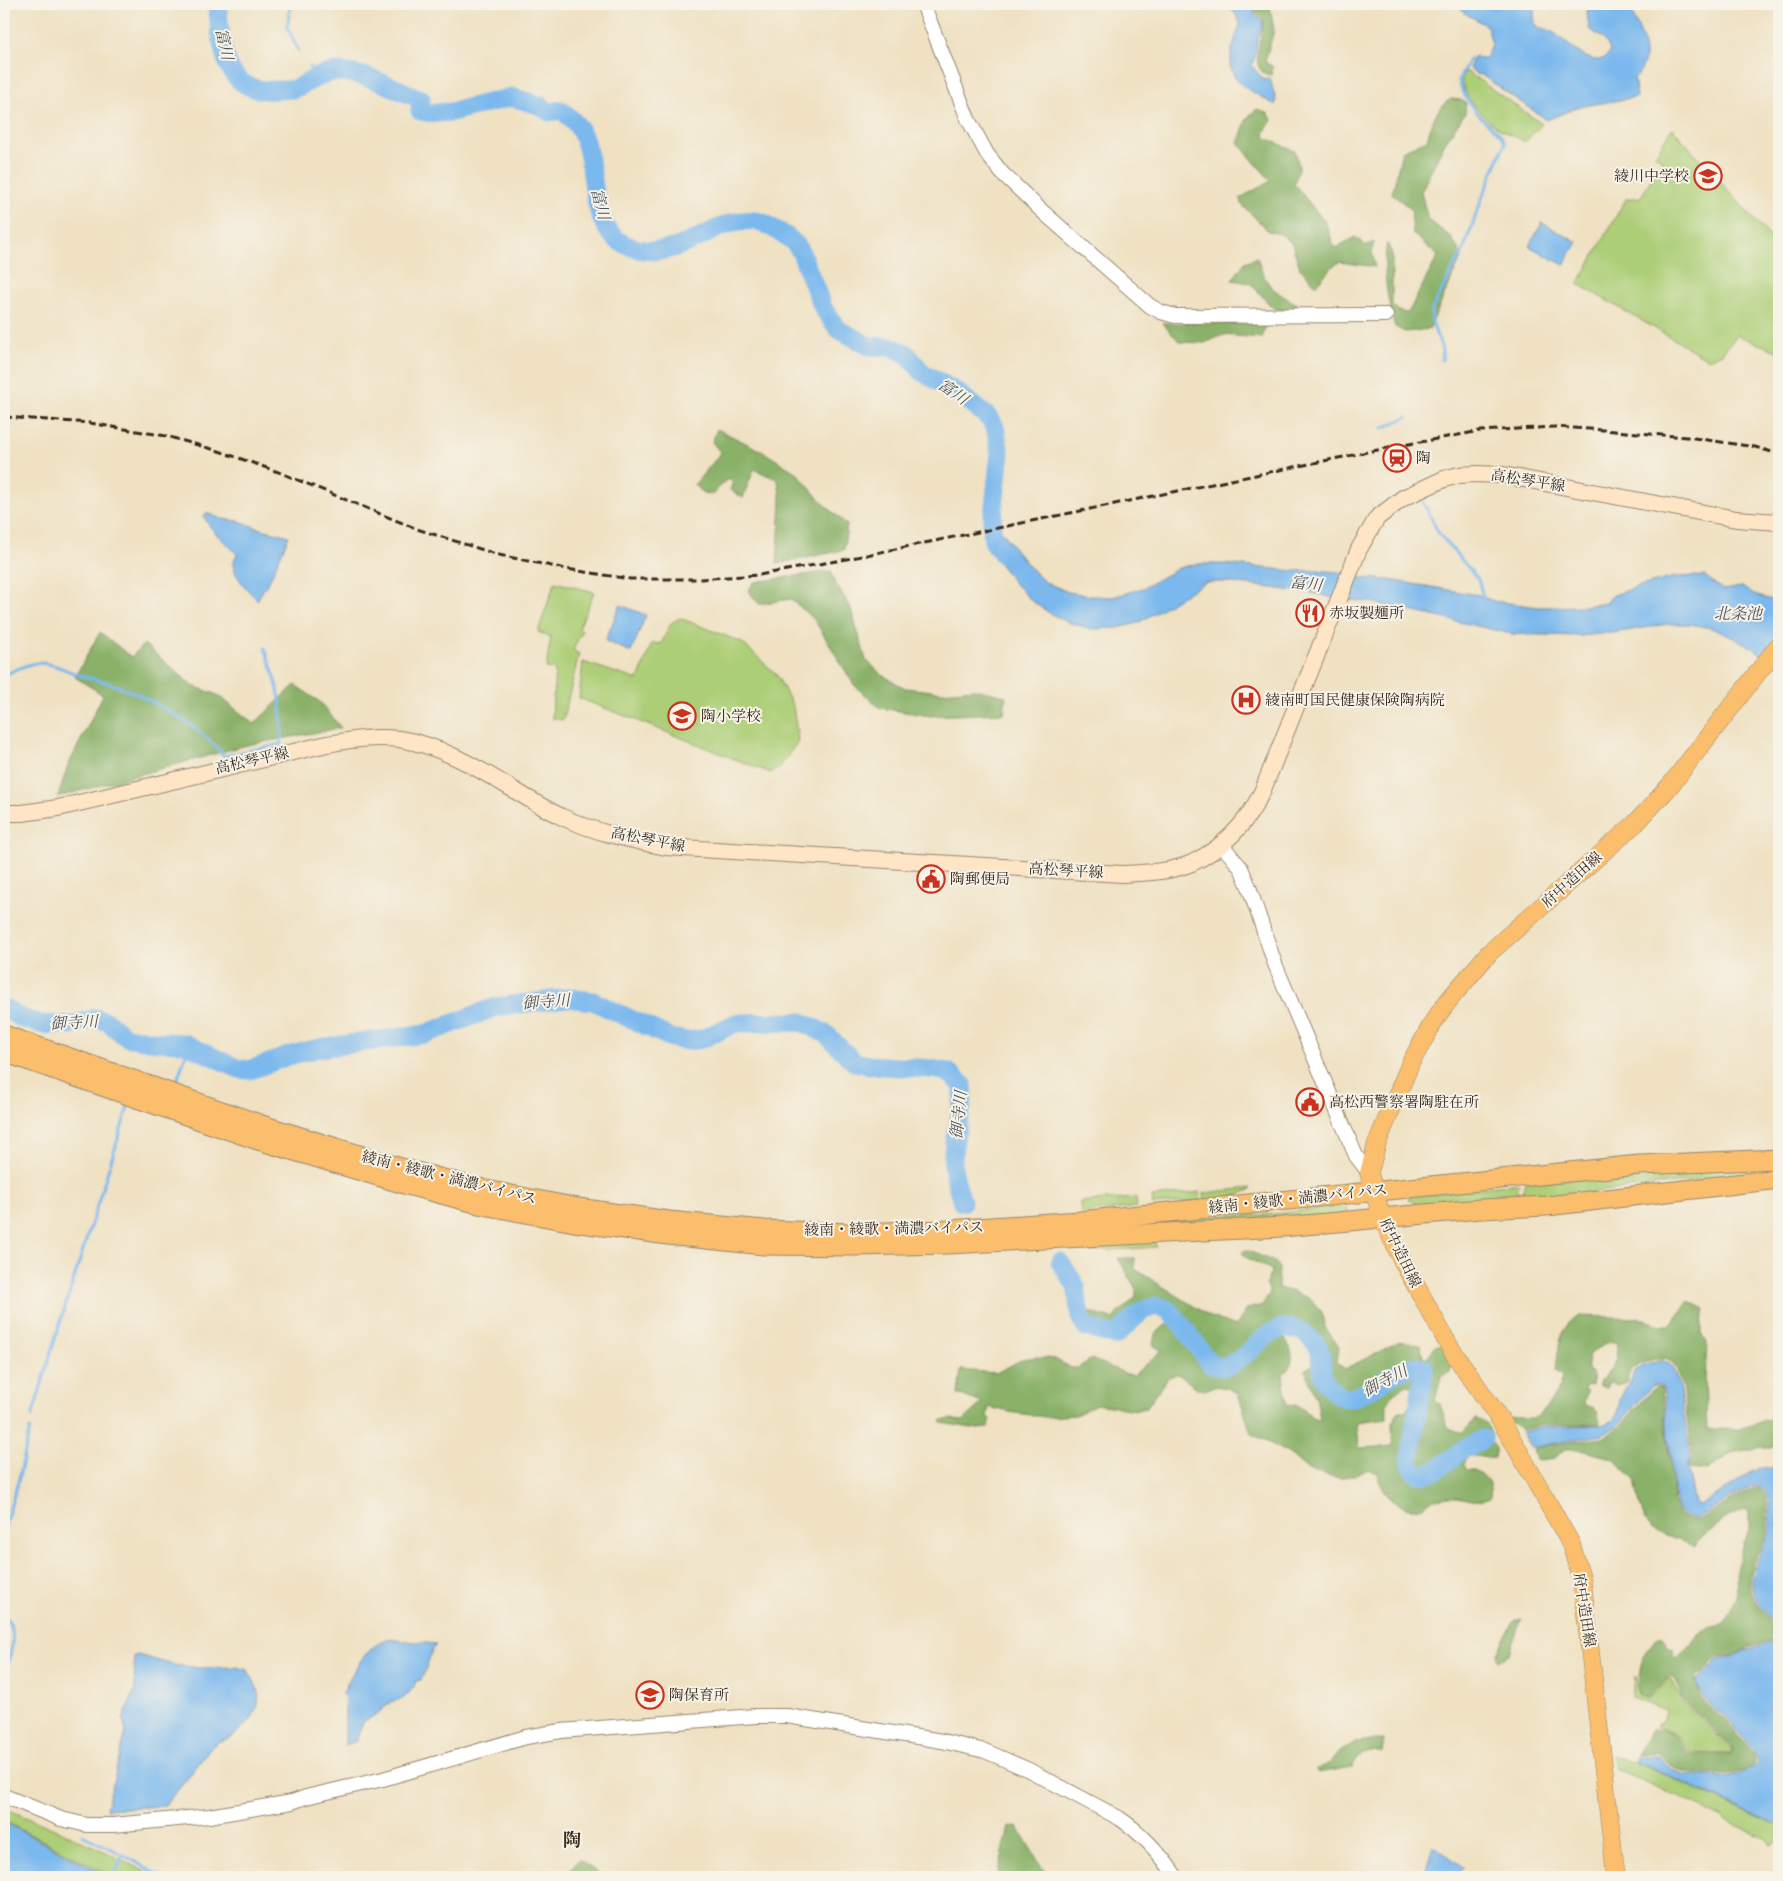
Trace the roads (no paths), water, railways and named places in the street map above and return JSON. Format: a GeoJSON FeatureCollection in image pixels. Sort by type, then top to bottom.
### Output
{"type":"FeatureCollection","features":[{"type":"Feature","properties":{"kind":"highway","name":"綾南・綾歌・満濃バイパス"},"geometry":{"type":"LineString","coordinates":[[6,1048],[408,1170],[570,1214],[764,1230],[948,1237],[1081,1229],[1283,1227],[1480,1209],[1547,1206],[1779,1179]]}},
{"type":"Feature","properties":{"kind":"highway","name":"綾南・綾歌・満濃バイパス"},"geometry":{"type":"LineString","coordinates":[[1081,1229],[1374,1191],[1639,1165],[1779,1159]]}},
{"type":"Feature","properties":{"kind":"main road","name":"高松琴平線"},"geometry":{"type":"LineString","coordinates":[[4,813],[22,813],[58,808],[327,744],[358,739],[397,739],[416,742],[452,756],[563,817],[626,839],[666,847],[1122,874],[1176,868],[1191,863],[1222,845],[1240,827],[1252,811],[1262,792],[1335,606],[1363,541],[1377,518],[1416,491],[1459,475],[1503,474],[1736,518],[1779,522]]}},
{"type":"Feature","properties":{"kind":"main road","name":"府中造田線"},"geometry":{"type":"LineString","coordinates":[[1616,1877],[1582,1581],[1571,1544],[1502,1422],[1451,1349],[1405,1266],[1382,1218],[1369,1172],[1377,1143],[1407,1070],[1435,1018],[1448,1001],[1489,953],[1636,823],[1669,787],[1779,645]]}},
{"type":"Feature","properties":{"kind":"street"},"geometry":{"type":"LineString","coordinates":[[923,4],[968,119],[987,154],[1002,173],[1043,212],[1150,306],[1175,316],[1386,315]]}},
{"type":"Feature","properties":{"kind":"street"},"geometry":{"type":"LineString","coordinates":[[1222,845],[1241,868],[1276,964],[1356,1156],[1369,1172]]}},
{"type":"Feature","properties":{"kind":"street"},"geometry":{"type":"LineString","coordinates":[[4,1796],[61,1818],[87,1825],[113,1826],[209,1816],[292,1802],[384,1779],[526,1737],[561,1731],[755,1716],[787,1716],[942,1741],[985,1751],[1000,1757],[1119,1818],[1149,1841],[1176,1877]]}},
{"type":"Feature","properties":{"kind":"water"},"geometry":{"type":"Polygon","coordinates":[[[1229,4],[1249,4],[1254,14],[1263,21],[1257,41],[1255,57],[1251,65],[1264,80],[1270,78],[1276,101],[1275,105],[1244,87],[1235,78],[1230,66],[1232,49],[1240,25],[1229,4]]]}},
{"type":"Feature","properties":{"kind":"water"},"geometry":{"type":"Polygon","coordinates":[[[1459,4],[1536,4],[1534,16],[1536,27],[1551,31],[1581,54],[1597,60],[1604,58],[1610,51],[1604,40],[1589,29],[1587,12],[1590,4],[1636,4],[1632,12],[1642,38],[1645,54],[1641,71],[1634,79],[1637,97],[1578,107],[1547,120],[1469,68],[1475,56],[1484,60],[1492,44],[1487,26],[1463,12],[1459,4]]]}},
{"type":"Feature","properties":{"kind":"water"},"geometry":{"type":"Polygon","coordinates":[[[1542,223],[1577,242],[1564,265],[1529,246],[1542,223]]]}},
{"type":"Feature","properties":{"kind":"water"},"geometry":{"type":"Polygon","coordinates":[[[206,513],[222,519],[239,521],[289,536],[271,577],[257,600],[236,573],[234,560],[237,554],[211,528],[204,517],[206,513]]]}},
{"type":"Feature","properties":{"kind":"water","name":"北条池"},"geometry":{"type":"Polygon","coordinates":[[[1002,531],[1017,552],[1045,582],[1068,592],[1091,596],[1113,597],[1143,588],[1179,568],[1195,564],[1222,564],[1295,571],[1318,570],[1338,572],[1353,577],[1389,580],[1479,595],[1493,601],[1538,607],[1584,606],[1607,603],[1611,596],[1640,586],[1675,577],[1705,576],[1723,590],[1742,587],[1754,595],[1772,600],[1779,598],[1779,666],[1745,643],[1711,628],[1691,624],[1668,624],[1580,636],[1512,634],[1371,602],[1345,600],[1311,593],[1224,582],[1205,582],[1138,623],[1118,628],[1092,629],[1067,622],[1048,612],[1031,600],[1015,584],[989,549],[983,534],[1002,531]]]}},
{"type":"Feature","properties":{"kind":"water"},"geometry":{"type":"Polygon","coordinates":[[[620,605],[646,615],[631,652],[605,641],[620,605]]]}},
{"type":"Feature","properties":{"kind":"water"},"geometry":{"type":"Polygon","coordinates":[[[1662,1361],[1670,1364],[1679,1385],[1691,1457],[1687,1464],[1695,1504],[1700,1506],[1753,1470],[1761,1467],[1779,1470],[1779,1700],[1774,1701],[1770,1708],[1779,1712],[1779,1825],[1635,1761],[1637,1756],[1658,1756],[1673,1770],[1683,1774],[1723,1777],[1739,1774],[1753,1767],[1757,1762],[1753,1748],[1736,1730],[1733,1722],[1728,1717],[1713,1710],[1698,1687],[1697,1681],[1716,1660],[1733,1657],[1745,1650],[1774,1641],[1778,1633],[1776,1624],[1757,1600],[1751,1582],[1768,1532],[1770,1505],[1765,1490],[1760,1486],[1752,1486],[1697,1518],[1690,1518],[1682,1514],[1676,1505],[1665,1396],[1662,1387],[1656,1384],[1651,1387],[1618,1425],[1603,1435],[1531,1448],[1521,1432],[1543,1427],[1602,1425],[1611,1421],[1617,1415],[1620,1399],[1635,1370],[1644,1364],[1662,1361]]]}},
{"type":"Feature","properties":{"kind":"water"},"geometry":{"type":"Polygon","coordinates":[[[387,1639],[436,1644],[421,1680],[416,1681],[414,1687],[404,1698],[391,1702],[377,1714],[363,1722],[356,1741],[345,1745],[345,1699],[343,1694],[360,1662],[372,1648],[387,1639]]]}},
{"type":"Feature","properties":{"kind":"water"},"geometry":{"type":"Polygon","coordinates":[[[138,1655],[174,1665],[201,1668],[237,1667],[247,1670],[259,1692],[258,1705],[251,1720],[232,1737],[218,1742],[210,1748],[164,1806],[106,1809],[126,1732],[123,1719],[135,1689],[134,1656],[138,1655]]]}},
{"type":"Feature","properties":{"kind":"water"},"geometry":{"type":"Polygon","coordinates":[[[4,1822],[110,1877],[4,1877],[4,1822]]]}},
{"type":"Feature","properties":{"kind":"water"},"geometry":{"type":"Polygon","coordinates":[[[1433,1845],[1463,1867],[1453,1877],[1424,1877],[1433,1845]]]}},
{"type":"Feature","properties":{"kind":"waterway","name":"富川"},"geometry":{"type":"LineString","coordinates":[[217,4],[223,49],[227,62],[234,74],[243,83],[256,89],[293,89],[318,77],[335,72],[358,75],[379,81],[421,99],[420,111],[432,113],[451,112],[512,97],[541,106],[549,112],[561,110],[570,117],[581,132],[590,162],[599,211],[605,225],[613,237],[626,245],[646,250],[665,250],[682,245],[729,224],[745,221],[761,222],[787,237],[800,250],[823,308],[838,329],[869,346],[891,347],[906,353],[922,372],[957,392],[988,417],[995,427],[1000,453],[992,524],[993,541],[1003,555]]}},
{"type":"Feature","properties":{"kind":"waterway"},"geometry":{"type":"LineString","coordinates":[[291,4],[287,27],[298,50]]}},
{"type":"Feature","properties":{"kind":"waterway"},"geometry":{"type":"LineString","coordinates":[[1442,360],[1441,347],[1432,322],[1432,309],[1463,251],[1505,143],[1499,133],[1476,112],[1463,91],[1459,80],[1470,58]]}},
{"type":"Feature","properties":{"kind":"waterway"},"geometry":{"type":"LineString","coordinates":[[309,67],[319,75]]}},
{"type":"Feature","properties":{"kind":"waterway"},"geometry":{"type":"LineString","coordinates":[[1383,428],[1407,417]]}},
{"type":"Feature","properties":{"kind":"waterway"},"geometry":{"type":"LineString","coordinates":[[1420,496],[1439,534],[1478,579],[1484,600]]}},
{"type":"Feature","properties":{"kind":"waterway"},"geometry":{"type":"LineString","coordinates":[[4,675],[28,665],[41,663],[109,683],[140,695],[171,712],[201,733],[224,756],[281,744],[281,706],[265,648]]}},
{"type":"Feature","properties":{"kind":"waterway","name":"御寺川"},"geometry":{"type":"LineString","coordinates":[[4,1008],[21,1018],[41,1024],[71,1025],[96,1018],[108,1022],[126,1037],[159,1042],[184,1043],[239,1069],[250,1070],[288,1056],[319,1048],[425,1034],[496,1007],[568,998],[593,1001],[671,1038],[687,1041],[702,1039],[736,1023],[802,1022],[826,1034],[854,1062],[948,1072],[963,1085],[962,1105],[953,1154],[954,1173],[962,1202]]}},
{"type":"Feature","properties":{"kind":"waterway"},"geometry":{"type":"LineString","coordinates":[[177,1081],[189,1045]]}},
{"type":"Feature","properties":{"kind":"waterway"},"geometry":{"type":"LineString","coordinates":[[32,1417],[128,1107]]}},
{"type":"Feature","properties":{"kind":"waterway","name":"御寺川"},"geometry":{"type":"LineString","coordinates":[[1060,1262],[1076,1286],[1080,1317],[1085,1327],[1115,1336],[1143,1310],[1157,1306],[1167,1309],[1179,1321],[1210,1364],[1220,1367],[1230,1365],[1239,1360],[1274,1331],[1289,1328],[1306,1335],[1315,1343],[1320,1352],[1324,1380],[1342,1397],[1351,1398],[1360,1394],[1404,1369],[1425,1368],[1409,1461],[1414,1470],[1420,1474],[1434,1471],[1464,1449],[1483,1439]]}},
{"type":"Feature","properties":{"kind":"waterway"},"geometry":{"type":"LineString","coordinates":[[4,1528],[18,1482],[30,1429]]}},
{"type":"Feature","properties":{"kind":"waterway"},"geometry":{"type":"LineString","coordinates":[[4,1615],[9,1621],[12,1635],[11,1651],[4,1673]]}},
{"type":"Feature","properties":{"kind":"waterway"},"geometry":{"type":"LineString","coordinates":[[82,1835],[124,1855],[161,1877]]}},
{"type":"Feature","properties":{"kind":"waterway"},"geometry":{"type":"LineString","coordinates":[[113,1877],[124,1855]]}},
{"type":"Feature","properties":{"kind":"railway"},"geometry":{"type":"LineString","coordinates":[[4,417],[90,423],[166,436],[219,451],[281,473],[417,529],[499,555],[566,569],[630,579],[698,579],[759,575],[842,560],[1382,449],[1480,431],[1555,427],[1603,430],[1687,437],[1755,447],[1779,454]]}},
{"type":"Feature","properties":{"kind":"place","name":"綾川中学校"},"geometry":{"type":"Point","coordinates":[1708,176]}},
{"type":"Feature","properties":{"kind":"place","name":"陶"},"geometry":{"type":"Point","coordinates":[1397,458]}},
{"type":"Feature","properties":{"kind":"place","name":"赤坂製麺所"},"geometry":{"type":"Point","coordinates":[1310,613]}},
{"type":"Feature","properties":{"kind":"place","name":"綾南町国民健康保険陶病院"},"geometry":{"type":"Point","coordinates":[1246,700]}},
{"type":"Feature","properties":{"kind":"place","name":"陶小学校"},"geometry":{"type":"Point","coordinates":[682,716]}},
{"type":"Feature","properties":{"kind":"place","name":"陶郵便局"},"geometry":{"type":"Point","coordinates":[931,879]}},
{"type":"Feature","properties":{"kind":"place","name":"高松西警察署陶駐在所"},"geometry":{"type":"Point","coordinates":[1310,1102]}},
{"type":"Feature","properties":{"kind":"place","name":"陶保育所"},"geometry":{"type":"Point","coordinates":[650,1695]}},
{"type":"Feature","properties":{"kind":"district","name":"陶"},"geometry":{"type":"Point","coordinates":[572,1840]}}]}
